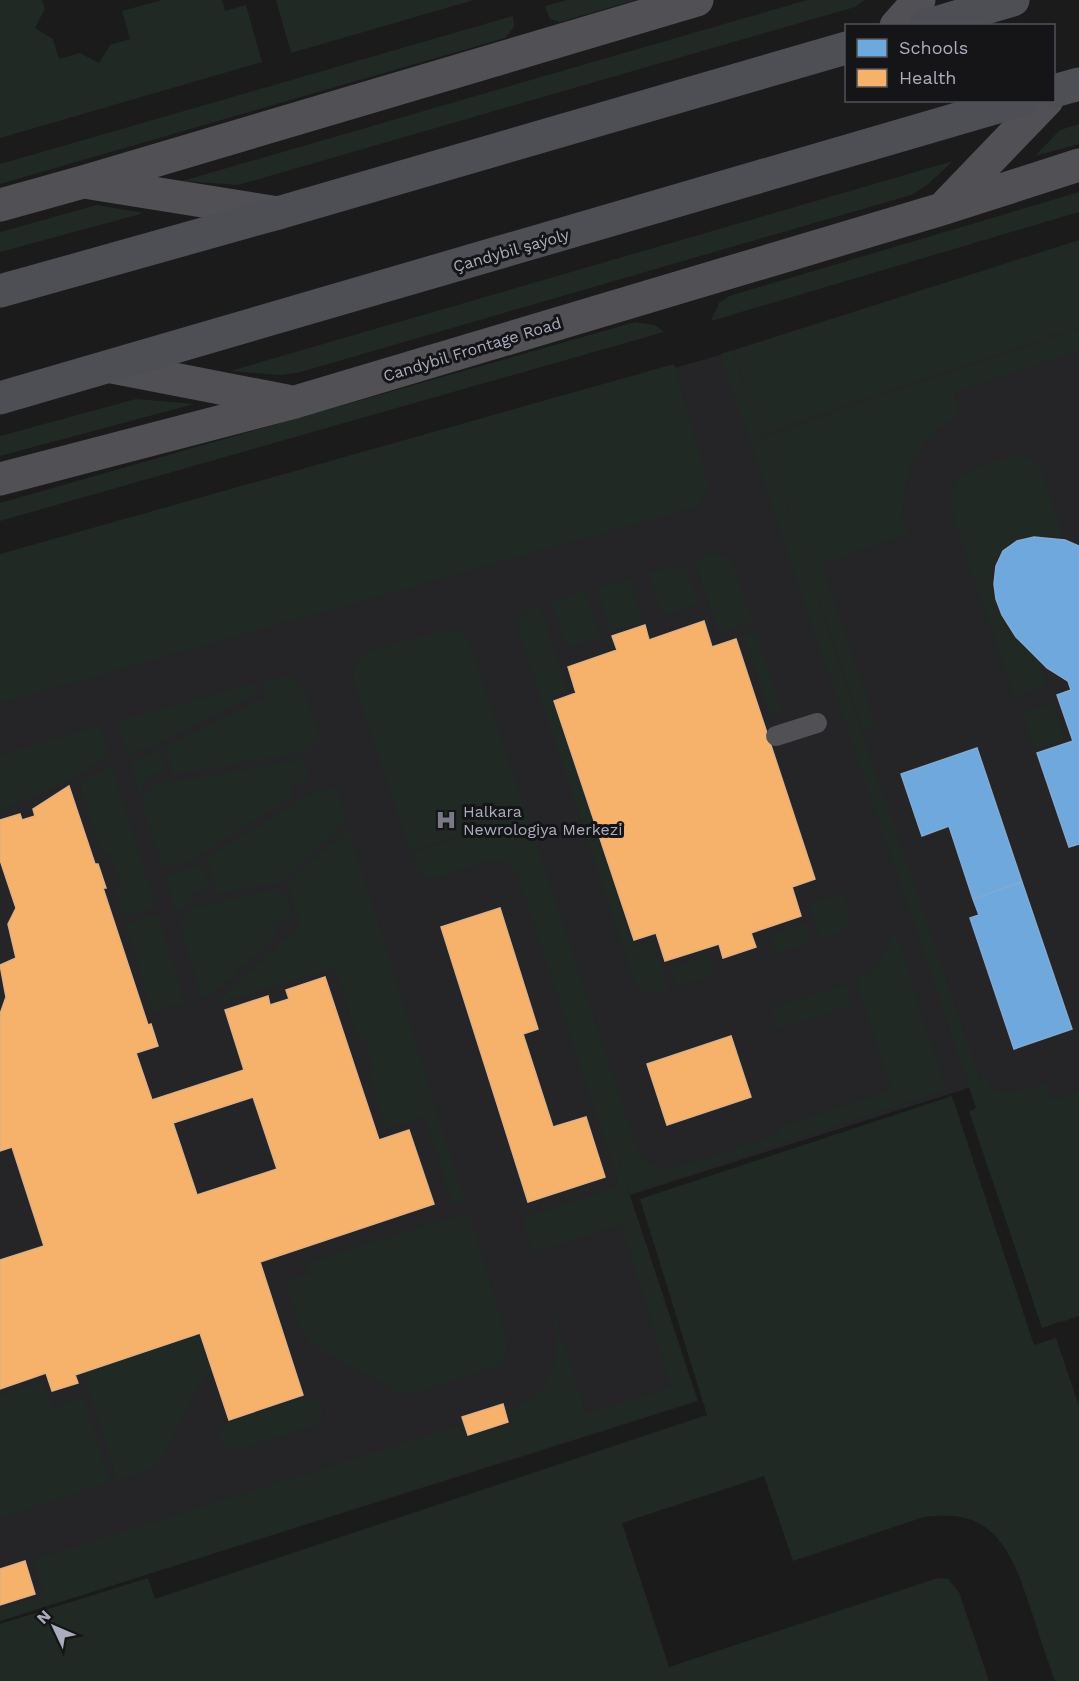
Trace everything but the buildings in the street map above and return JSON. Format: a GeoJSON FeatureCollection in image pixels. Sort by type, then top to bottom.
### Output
{"type":"FeatureCollection","features":[{"type":"Feature","properties":{"kind":"main road"},"geometry":{"type":"LineString","coordinates":[[932,24],[1013,0]]}},
{"type":"Feature","properties":{"kind":"main road"},"geometry":{"type":"LineString","coordinates":[[0,291],[845,48]]}},
{"type":"Feature","properties":{"kind":"main road","name":"Çandybil şaýoly"},"geometry":{"type":"LineString","coordinates":[[0,398],[1015,102]]}},
{"type":"Feature","properties":{"kind":"street"},"geometry":{"type":"LineString","coordinates":[[0,205],[697,0]]}},
{"type":"Feature","properties":{"kind":"street"},"geometry":{"type":"LineString","coordinates":[[898,24],[919,0]]}},
{"type":"Feature","properties":{"kind":"street"},"geometry":{"type":"LineString","coordinates":[[942,209],[1048,102]]}},
{"type":"Feature","properties":{"kind":"street","name":"Candybil Frontage Road"},"geometry":{"type":"LineString","coordinates":[[0,479],[295,402],[942,209],[1079,165]]}},
{"type":"Feature","properties":{"kind":"street"},"geometry":{"type":"LineString","coordinates":[[83,182],[278,213]]}},
{"type":"Feature","properties":{"kind":"street"},"geometry":{"type":"LineString","coordinates":[[112,367],[295,402]]}},
{"type":"Feature","properties":{"kind":"lane"},"geometry":{"type":"LineString","coordinates":[[776,736],[817,723]]}},
{"type":"Feature","properties":{"kind":"shaded area"},"geometry":{"type":"Polygon","coordinates":[[[0,0],[42,0],[45,9],[35,28],[53,39],[59,59],[80,53],[99,63],[110,45],[130,39],[122,11],[162,0],[222,0],[225,11],[246,5],[262,62],[0,138],[0,0]]]}},
{"type":"Feature","properties":{"kind":"shaded area"},"geometry":{"type":"Polygon","coordinates":[[[276,0],[474,0],[291,53],[276,0]]]}},
{"type":"Feature","properties":{"kind":"shaded area"},"geometry":{"type":"Polygon","coordinates":[[[567,0],[636,0],[560,22],[550,19],[545,6],[567,0]]]}},
{"type":"Feature","properties":{"kind":"shaded area"},"geometry":{"type":"Polygon","coordinates":[[[807,0],[865,0],[855,7],[238,185],[182,181],[807,0]]]}},
{"type":"Feature","properties":{"kind":"shaded area"},"geometry":{"type":"Polygon","coordinates":[[[513,16],[514,27],[505,38],[0,184],[0,164],[513,16]]]}},
{"type":"Feature","properties":{"kind":"shaded area"},"geometry":{"type":"Polygon","coordinates":[[[1079,124],[1079,144],[1035,156],[1060,130],[1079,124]]]}},
{"type":"Feature","properties":{"kind":"shaded area"},"geometry":{"type":"Polygon","coordinates":[[[953,161],[926,186],[911,195],[297,373],[280,375],[230,371],[953,161]]]}},
{"type":"Feature","properties":{"kind":"shaded area"},"geometry":{"type":"Polygon","coordinates":[[[1079,192],[1079,212],[711,321],[719,303],[729,296],[1079,192]]]}},
{"type":"Feature","properties":{"kind":"shaded area"},"geometry":{"type":"Polygon","coordinates":[[[97,205],[144,213],[0,252],[0,232],[97,205]]]}},
{"type":"Feature","properties":{"kind":"shaded area"},"geometry":{"type":"Polygon","coordinates":[[[1079,240],[1079,326],[763,434],[734,350],[1079,240]]]}},
{"type":"Feature","properties":{"kind":"shaded area","name":"Halkara Newrologiya Merkezi"},"geometry":{"type":"Polygon","coordinates":[[[1079,251],[1079,1316],[1062,1322],[981,1084],[630,1195],[698,1401],[0,1621],[0,556],[735,351],[1079,251]]]}},
{"type":"Feature","properties":{"kind":"shaded area"},"geometry":{"type":"Polygon","coordinates":[[[635,322],[655,325],[664,332],[0,521],[0,503],[635,322]]]}},
{"type":"Feature","properties":{"kind":"shaded area"},"geometry":{"type":"Polygon","coordinates":[[[1079,328],[1079,350],[954,393],[960,413],[924,444],[909,474],[903,513],[909,534],[822,564],[877,725],[863,730],[763,437],[1079,328]]]}},
{"type":"Feature","properties":{"kind":"shaded area"},"geometry":{"type":"Polygon","coordinates":[[[733,350],[1026,1214],[980,1078],[985,1077],[995,1090],[1003,1092],[1020,1091],[1045,1083],[1051,1100],[1079,1091],[1079,1315],[1042,1328],[969,1111],[976,1108],[720,354],[733,350]]]}},
{"type":"Feature","properties":{"kind":"shaded area"},"geometry":{"type":"Polygon","coordinates":[[[674,364],[708,482],[708,492],[696,507],[0,703],[0,554],[674,364]]]}},
{"type":"Feature","properties":{"kind":"shaded area"},"geometry":{"type":"Polygon","coordinates":[[[136,399],[194,404],[0,456],[0,436],[136,399]]]}},
{"type":"Feature","properties":{"kind":"shaded area"},"geometry":{"type":"Polygon","coordinates":[[[1014,455],[1026,455],[1037,465],[1043,475],[1064,538],[1027,537],[1006,547],[993,566],[993,591],[1002,616],[1013,636],[1037,659],[1046,685],[1014,697],[953,517],[952,501],[959,479],[967,473],[977,467],[1014,455]]]}},
{"type":"Feature","properties":{"kind":"shaded area"},"geometry":{"type":"Polygon","coordinates":[[[715,553],[732,563],[753,622],[719,634],[694,560],[715,553]]]}},
{"type":"Feature","properties":{"kind":"shaded area"},"geometry":{"type":"Polygon","coordinates":[[[684,563],[698,605],[663,616],[649,573],[684,563]]]}},
{"type":"Feature","properties":{"kind":"shaded area"},"geometry":{"type":"Polygon","coordinates":[[[629,579],[644,622],[611,632],[597,588],[629,579]]]}},
{"type":"Feature","properties":{"kind":"shaded area"},"geometry":{"type":"Polygon","coordinates":[[[585,591],[600,637],[567,648],[552,602],[585,591]]]}},
{"type":"Feature","properties":{"kind":"shaded area"},"geometry":{"type":"Polygon","coordinates":[[[540,605],[569,691],[552,698],[634,946],[653,941],[669,990],[657,994],[643,992],[634,982],[519,633],[519,622],[523,614],[540,605]]]}},
{"type":"Feature","properties":{"kind":"shaded area"},"geometry":{"type":"Polygon","coordinates":[[[455,629],[462,633],[471,645],[637,1148],[647,1160],[661,1168],[684,1165],[781,1133],[779,1127],[891,1090],[856,980],[871,970],[880,960],[895,931],[947,1090],[630,1194],[580,1045],[697,1400],[0,1621],[0,1610],[44,1595],[33,1560],[460,1425],[465,1438],[512,1424],[509,1410],[519,1406],[536,1393],[544,1385],[554,1367],[557,1345],[553,1317],[555,1316],[586,1414],[671,1387],[621,1225],[532,1253],[522,1218],[620,1186],[517,874],[506,862],[495,859],[436,878],[430,878],[419,871],[411,853],[481,829],[410,851],[353,680],[356,663],[366,654],[401,642],[455,629]]]}},
{"type":"Feature","properties":{"kind":"shaded area"},"geometry":{"type":"Polygon","coordinates":[[[756,633],[782,711],[770,715],[744,636],[756,633]]]}},
{"type":"Feature","properties":{"kind":"shaded area"},"geometry":{"type":"Polygon","coordinates":[[[288,676],[295,681],[305,695],[320,736],[304,752],[173,775],[165,747],[265,698],[263,681],[288,676]]]}},
{"type":"Feature","properties":{"kind":"shaded area"},"geometry":{"type":"Polygon","coordinates":[[[256,683],[257,694],[128,757],[117,721],[256,683]]]}},
{"type":"Feature","properties":{"kind":"shaded area"},"geometry":{"type":"Polygon","coordinates":[[[1053,702],[1065,739],[1035,749],[1022,712],[1053,702]]]}},
{"type":"Feature","properties":{"kind":"shaded area"},"geometry":{"type":"Polygon","coordinates":[[[100,725],[110,755],[75,777],[0,812],[0,755],[100,725]]]}},
{"type":"Feature","properties":{"kind":"shaded area"},"geometry":{"type":"Polygon","coordinates":[[[160,750],[166,773],[147,777],[139,792],[130,764],[160,750]]]}},
{"type":"Feature","properties":{"kind":"shaded area"},"geometry":{"type":"Polygon","coordinates":[[[304,759],[309,780],[291,786],[294,796],[186,863],[162,867],[141,801],[154,785],[304,759]]]}},
{"type":"Feature","properties":{"kind":"shaded area"},"geometry":{"type":"Polygon","coordinates":[[[112,765],[156,907],[123,917],[114,886],[120,884],[109,851],[101,853],[80,784],[112,765]]]}},
{"type":"Feature","properties":{"kind":"shaded area"},"geometry":{"type":"Polygon","coordinates":[[[336,787],[347,821],[282,882],[218,894],[206,858],[316,791],[336,787]]]}},
{"type":"Feature","properties":{"kind":"shaded area"},"geometry":{"type":"Polygon","coordinates":[[[349,828],[465,1201],[452,1205],[425,1117],[386,1129],[368,1072],[374,1069],[363,1036],[357,1038],[335,968],[214,1004],[300,926],[287,884],[349,828]]]}},
{"type":"Feature","properties":{"kind":"shaded area"},"geometry":{"type":"Polygon","coordinates":[[[203,865],[210,888],[192,893],[193,900],[175,913],[164,875],[203,865]]]}},
{"type":"Feature","properties":{"kind":"shaded area"},"geometry":{"type":"Polygon","coordinates":[[[277,889],[280,897],[287,896],[293,917],[273,924],[277,936],[213,994],[201,997],[178,919],[195,907],[277,889]]]}},
{"type":"Feature","properties":{"kind":"shaded area"},"geometry":{"type":"Polygon","coordinates":[[[843,892],[849,912],[849,924],[840,932],[820,939],[808,904],[843,892]]]}},
{"type":"Feature","properties":{"kind":"shaded area"},"geometry":{"type":"Polygon","coordinates":[[[158,914],[185,1003],[152,1013],[125,925],[158,914]]]}},
{"type":"Feature","properties":{"kind":"shaded area"},"geometry":{"type":"Polygon","coordinates":[[[805,923],[811,942],[776,954],[770,935],[805,923]]]}},
{"type":"Feature","properties":{"kind":"shaded area"},"geometry":{"type":"Polygon","coordinates":[[[709,955],[715,975],[677,987],[671,968],[709,955]]]}},
{"type":"Feature","properties":{"kind":"shaded area"},"geometry":{"type":"Polygon","coordinates":[[[846,984],[853,1005],[778,1029],[771,1008],[846,984]]]}},
{"type":"Feature","properties":{"kind":"shaded area"},"geometry":{"type":"Polygon","coordinates":[[[952,1096],[1034,1345],[1056,1338],[1079,1406],[1079,1681],[1055,1681],[1017,1570],[1001,1542],[977,1522],[956,1516],[924,1517],[793,1561],[764,1476],[622,1523],[669,1667],[938,1578],[948,1579],[959,1592],[989,1681],[0,1681],[0,1624],[148,1578],[155,1599],[707,1415],[640,1199],[952,1096]]]}},
{"type":"Feature","properties":{"kind":"shaded area"},"geometry":{"type":"Polygon","coordinates":[[[469,1212],[507,1337],[506,1354],[496,1367],[412,1394],[398,1393],[310,1343],[301,1333],[285,1280],[310,1273],[307,1263],[469,1212]]]}},
{"type":"Feature","properties":{"kind":"shaded area"},"geometry":{"type":"Polygon","coordinates":[[[198,1335],[210,1368],[159,1462],[153,1468],[117,1480],[83,1373],[198,1335]]]}},
{"type":"Feature","properties":{"kind":"shaded area"},"geometry":{"type":"Polygon","coordinates":[[[44,1381],[53,1408],[83,1398],[110,1482],[0,1518],[0,1395],[44,1381]]]}},
{"type":"Feature","properties":{"kind":"shaded area"},"geometry":{"type":"Polygon","coordinates":[[[312,1397],[320,1403],[323,1411],[321,1419],[313,1426],[238,1450],[231,1450],[222,1445],[221,1431],[229,1422],[312,1397]]]}},
{"type":"Feature","properties":{"kind":"place","name":"Halkara Newrologiya Merkezi"},"geometry":{"type":"Point","coordinates":[446,820]}}]}
